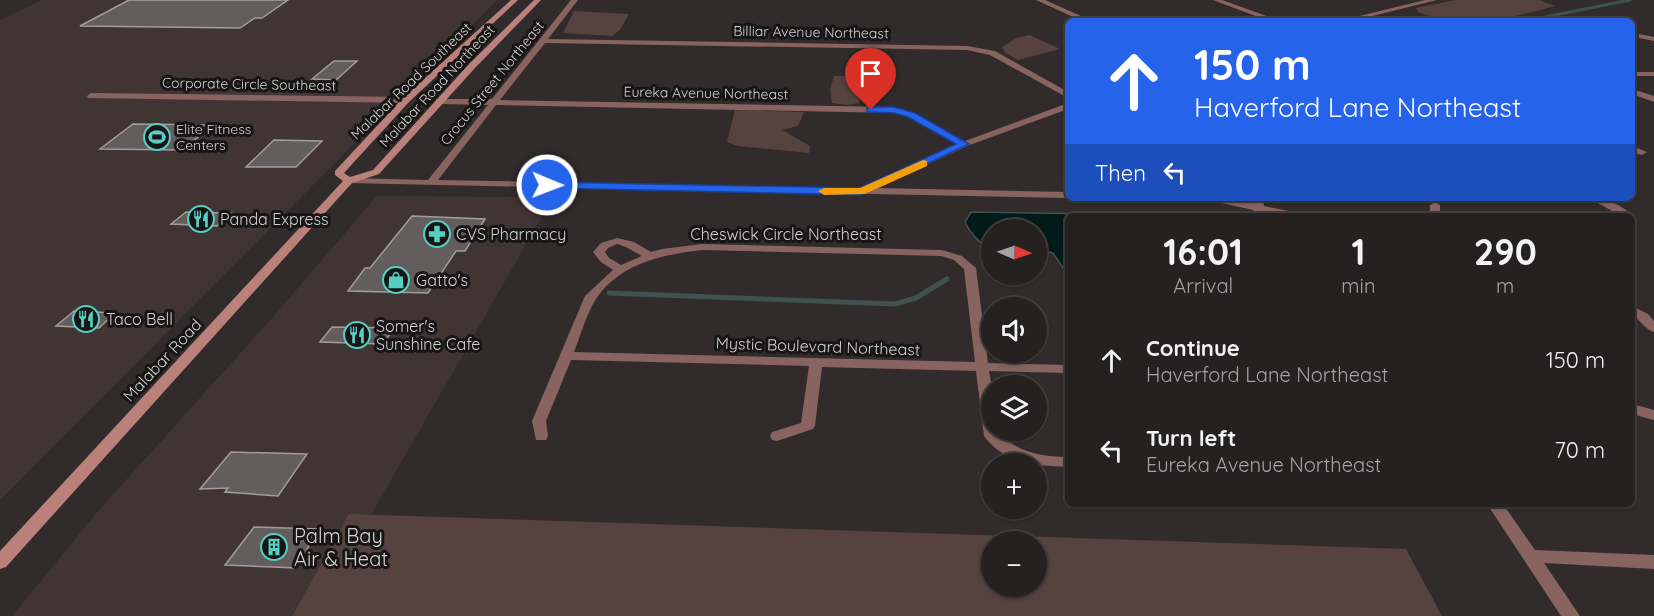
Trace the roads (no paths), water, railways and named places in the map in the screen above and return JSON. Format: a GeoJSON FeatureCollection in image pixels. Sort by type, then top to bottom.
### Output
{"type":"FeatureCollection","features":[{"type":"Feature","properties":{"kind":"main road","name":"Malabar Road Southeast"},"geometry":{"type":"LineString","coordinates":[[349,181],[338,173],[406,100],[514,0]]}},
{"type":"Feature","properties":{"kind":"main road","name":"Malabar Road Northeast"},"geometry":{"type":"LineString","coordinates":[[349,181],[376,172],[467,71],[538,0]]}},
{"type":"Feature","properties":{"kind":"main road"},"geometry":{"type":"LineString","coordinates":[[456,54],[463,61],[467,71]]}},
{"type":"Feature","properties":{"kind":"main road","name":"Malabar Road"},"geometry":{"type":"LineString","coordinates":[[0,562],[349,181]]}},
{"type":"Feature","properties":{"kind":"street","name":"Crocus Street Northeast"},"geometry":{"type":"LineString","coordinates":[[430,183],[575,0]]}},
{"type":"Feature","properties":{"kind":"street"},"geometry":{"type":"LineString","coordinates":[[1039,0],[1081,18]]}},
{"type":"Feature","properties":{"kind":"street"},"geometry":{"type":"LineString","coordinates":[[1216,0],[1267,18]]}},
{"type":"Feature","properties":{"kind":"street"},"geometry":{"type":"LineString","coordinates":[[1356,18],[1434,0]]}},
{"type":"Feature","properties":{"kind":"street"},"geometry":{"type":"LineString","coordinates":[[1642,36],[1654,39]]}},
{"type":"Feature","properties":{"kind":"street","name":"Billiar Avenue Northeast"},"geometry":{"type":"LineString","coordinates":[[543,41],[967,48],[992,53],[1065,92]]}},
{"type":"Feature","properties":{"kind":"street"},"geometry":{"type":"LineString","coordinates":[[1635,74],[1654,74]]}},
{"type":"Feature","properties":{"kind":"street"},"geometry":{"type":"LineString","coordinates":[[1635,92],[1654,99]]}},
{"type":"Feature","properties":{"kind":"street","name":"Corporate Circle Southeast"},"geometry":{"type":"LineString","coordinates":[[91,96],[406,100]]}},
{"type":"Feature","properties":{"kind":"street","name":"Eureka Avenue Northeast"},"geometry":{"type":"LineString","coordinates":[[439,101],[894,110],[911,115],[964,144]]}},
{"type":"Feature","properties":{"kind":"street"},"geometry":{"type":"LineString","coordinates":[[861,192],[964,144],[1065,107]]}},
{"type":"Feature","properties":{"kind":"street"},"geometry":{"type":"LineString","coordinates":[[349,181],[1065,195]]}},
{"type":"Feature","properties":{"kind":"street"},"geometry":{"type":"LineString","coordinates":[[1025,193],[1065,189]]}},
{"type":"Feature","properties":{"kind":"street"},"geometry":{"type":"LineString","coordinates":[[1227,201],[1286,213]]}},
{"type":"Feature","properties":{"kind":"street"},"geometry":{"type":"LineString","coordinates":[[1601,201],[1623,213]]}},
{"type":"Feature","properties":{"kind":"street"},"geometry":{"type":"LineString","coordinates":[[621,270],[605,260],[598,252],[603,246],[618,240],[632,243],[650,256]]}},
{"type":"Feature","properties":{"kind":"street","name":"Cheswick Circle Northeast"},"geometry":{"type":"LineString","coordinates":[[541,436],[539,421],[591,296],[621,270],[650,256],[702,247],[942,253],[958,258],[970,268],[981,366],[992,436],[1011,453],[1031,460],[1065,462]]}},
{"type":"Feature","properties":{"kind":"street"},"geometry":{"type":"LineString","coordinates":[[1635,312],[1644,317],[1654,328]]}},
{"type":"Feature","properties":{"kind":"street","name":"Mystic Boulevard Northeast"},"geometry":{"type":"LineString","coordinates":[[567,356],[1065,369]]}},
{"type":"Feature","properties":{"kind":"street"},"geometry":{"type":"LineString","coordinates":[[777,436],[808,426],[816,362]]}},
{"type":"Feature","properties":{"kind":"street"},"geometry":{"type":"LineString","coordinates":[[1635,410],[1654,415]]}},
{"type":"Feature","properties":{"kind":"street"},"geometry":{"type":"LineString","coordinates":[[1497,507],[1571,616]]}},
{"type":"Feature","properties":{"kind":"street"},"geometry":{"type":"LineString","coordinates":[[1530,556],[1654,562]]}},
{"type":"Feature","properties":{"kind":"water"},"geometry":{"type":"Polygon","coordinates":[[[971,212],[1065,213],[1065,271],[1053,253],[1047,252],[1047,219],[981,219],[981,243],[965,222],[971,212]]]}},
{"type":"Feature","properties":{"kind":"waterway"},"geometry":{"type":"LineString","coordinates":[[1540,18],[1630,0]]}},
{"type":"Feature","properties":{"kind":"waterway"},"geometry":{"type":"LineString","coordinates":[[609,293],[895,304],[916,298],[947,279]]}},
{"type":"Feature","properties":{"kind":"place","name":"Elite Fitness Centers"},"geometry":{"type":"Point","coordinates":[157,137]}},
{"type":"Feature","properties":{"kind":"place","name":"Panda Express"},"geometry":{"type":"Point","coordinates":[201,219]}},
{"type":"Feature","properties":{"kind":"place","name":"CVS Pharmacy"},"geometry":{"type":"Point","coordinates":[437,234]}},
{"type":"Feature","properties":{"kind":"place","name":"Gatto's"},"geometry":{"type":"Point","coordinates":[396,280]}},
{"type":"Feature","properties":{"kind":"place","name":"Taco Bell"},"geometry":{"type":"Point","coordinates":[86,319]}},
{"type":"Feature","properties":{"kind":"place","name":"Somer's Sunshine Cafe"},"geometry":{"type":"Point","coordinates":[357,335]}},
{"type":"Feature","properties":{"kind":"place","name":"Palm Bay Air & Heat"},"geometry":{"type":"Point","coordinates":[274,547]}}]}
